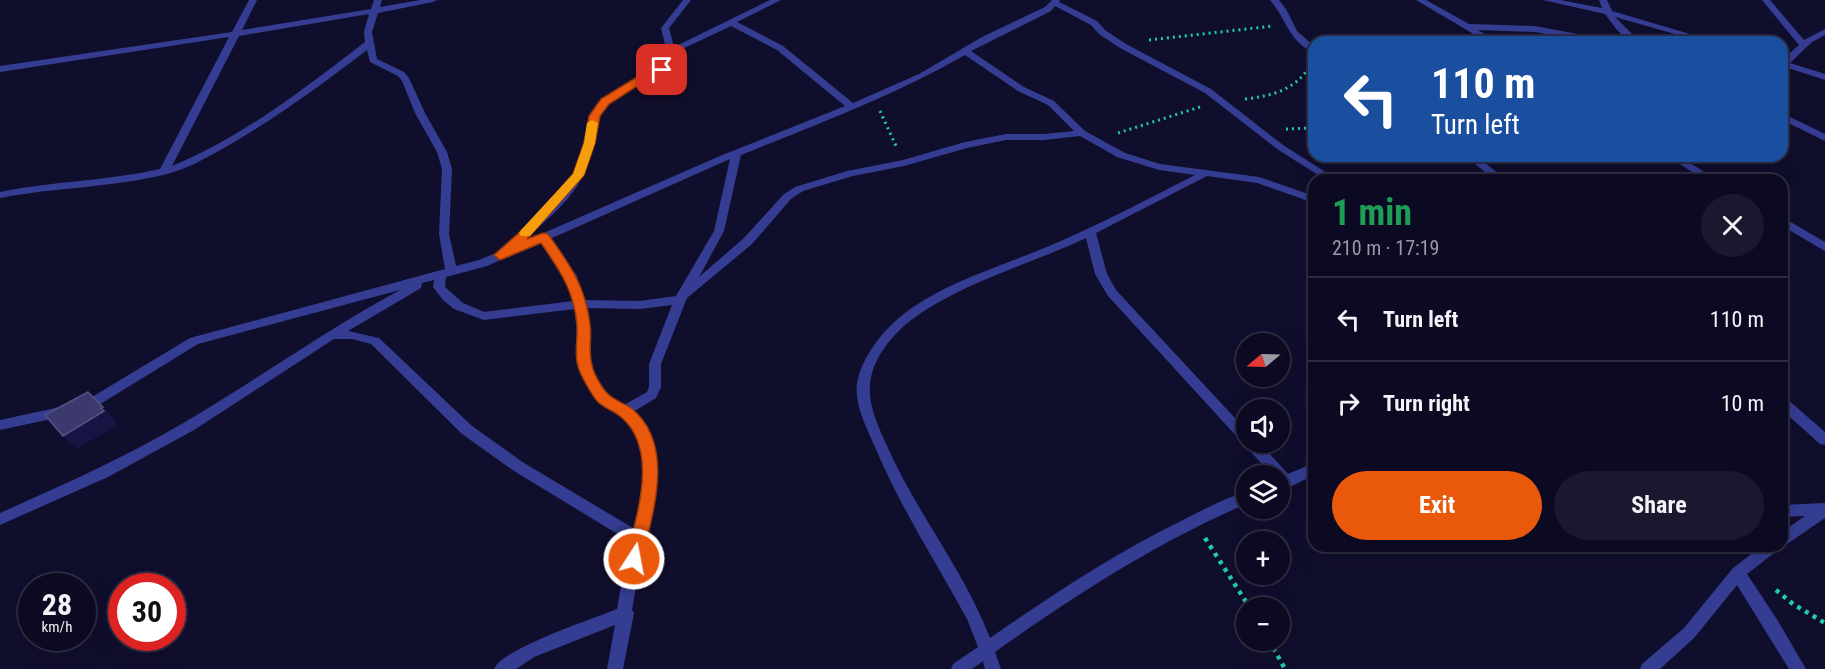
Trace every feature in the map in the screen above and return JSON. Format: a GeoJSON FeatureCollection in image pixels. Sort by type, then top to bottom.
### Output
{"type":"FeatureCollection","features":[{"type":"Feature","properties":{"kind":"street"},"geometry":{"type":"LineString","coordinates":[[164,172],[253,0]]}},
{"type":"Feature","properties":{"kind":"street"},"geometry":{"type":"LineString","coordinates":[[378,0],[368,32],[373,60],[401,74],[406,80],[420,113],[442,152],[447,169],[439,287],[444,296],[473,314],[484,316],[580,304],[640,305],[683,297],[748,241],[793,192],[851,173],[904,163],[965,145],[1006,137],[1044,137],[1082,133]]}},
{"type":"Feature","properties":{"kind":"street"},"geometry":{"type":"LineString","coordinates":[[0,69],[374,12],[433,0]]}},
{"type":"Feature","properties":{"kind":"street"},"geometry":{"type":"LineString","coordinates":[[500,255],[533,226],[579,175],[589,143],[594,116],[600,107],[611,97],[672,64],[675,58],[666,37],[665,28],[687,0]]}},
{"type":"Feature","properties":{"kind":"street"},"geometry":{"type":"LineString","coordinates":[[672,51],[777,0]]}},
{"type":"Feature","properties":{"kind":"street"},"geometry":{"type":"LineString","coordinates":[[1274,0],[1286,13],[1295,34],[1308,45]]}},
{"type":"Feature","properties":{"kind":"street"},"geometry":{"type":"LineString","coordinates":[[1420,0],[1483,36]]}},
{"type":"Feature","properties":{"kind":"street"},"geometry":{"type":"LineString","coordinates":[[1547,0],[1608,13],[1691,36]]}},
{"type":"Feature","properties":{"kind":"street"},"geometry":{"type":"LineString","coordinates":[[1603,0],[1617,26],[1629,36]]}},
{"type":"Feature","properties":{"kind":"street"},"geometry":{"type":"LineString","coordinates":[[1766,0],[1803,44]]}},
{"type":"Feature","properties":{"kind":"street"},"geometry":{"type":"LineString","coordinates":[[0,425],[70,410],[96,399],[194,341],[440,275],[500,255],[922,76],[1045,10],[1055,1],[1094,23],[1118,43],[1186,78],[1224,101],[1264,135],[1324,174]]}},
{"type":"Feature","properties":{"kind":"street"},"geometry":{"type":"LineString","coordinates":[[730,22],[780,48],[852,107]]}},
{"type":"Feature","properties":{"kind":"street"},"geometry":{"type":"LineString","coordinates":[[1468,27],[1535,29],[1572,36]]}},
{"type":"Feature","properties":{"kind":"street"},"geometry":{"type":"LineString","coordinates":[[1788,59],[1803,44],[1825,32]]}},
{"type":"Feature","properties":{"kind":"street"},"geometry":{"type":"LineString","coordinates":[[0,195],[42,186],[90,184],[164,172],[189,162],[259,126],[370,43]]}},
{"type":"Feature","properties":{"kind":"street"},"geometry":{"type":"LineString","coordinates":[[965,51],[1021,89],[1051,103],[1094,142],[1121,155],[1159,167],[1259,180],[1308,198]]}},
{"type":"Feature","properties":{"kind":"street"},"geometry":{"type":"LineString","coordinates":[[1788,66],[1825,77]]}},
{"type":"Feature","properties":{"kind":"street"},"geometry":{"type":"LineString","coordinates":[[1788,119],[1825,138]]}},
{"type":"Feature","properties":{"kind":"street"},"geometry":{"type":"LineString","coordinates":[[624,411],[652,395],[655,387],[655,364],[683,297],[719,231],[736,153]]}},
{"type":"Feature","properties":{"kind":"street"},"geometry":{"type":"LineString","coordinates":[[1478,162],[1494,174]]}},
{"type":"Feature","properties":{"kind":"street"},"geometry":{"type":"LineString","coordinates":[[1682,162],[1702,174]]}},
{"type":"Feature","properties":{"kind":"street"},"geometry":{"type":"LineString","coordinates":[[993,669],[974,617],[929,539],[890,464],[864,402],[863,383],[870,359],[901,322],[928,303],[1090,231],[1206,173]]}},
{"type":"Feature","properties":{"kind":"street"},"geometry":{"type":"LineString","coordinates":[[1788,225],[1825,248]]}},
{"type":"Feature","properties":{"kind":"street"},"geometry":{"type":"LineString","coordinates":[[1090,231],[1101,274],[1112,293],[1236,427]]}},
{"type":"Feature","properties":{"kind":"street"},"geometry":{"type":"LineString","coordinates":[[543,237],[571,276],[584,325],[585,366],[603,398],[624,411],[640,425],[651,468],[647,502],[637,538],[615,669]]}},
{"type":"Feature","properties":{"kind":"street"},"geometry":{"type":"LineString","coordinates":[[0,519],[103,473],[189,426],[368,312],[440,275]]}},
{"type":"Feature","properties":{"kind":"street"},"geometry":{"type":"LineString","coordinates":[[330,335],[352,335],[375,341],[467,430],[519,467],[637,538]]}},
{"type":"Feature","properties":{"kind":"street"},"geometry":{"type":"LineString","coordinates":[[1788,408],[1825,440]]}},
{"type":"Feature","properties":{"kind":"street"},"geometry":{"type":"LineString","coordinates":[[1259,453],[1269,465]]}},
{"type":"Feature","properties":{"kind":"street"},"geometry":{"type":"LineString","coordinates":[[1290,480],[1308,472]]}},
{"type":"Feature","properties":{"kind":"street"},"geometry":{"type":"LineString","coordinates":[[959,669],[1081,584],[1194,519],[1236,502]]}},
{"type":"Feature","properties":{"kind":"street"},"geometry":{"type":"LineString","coordinates":[[1788,511],[1825,509]]}},
{"type":"Feature","properties":{"kind":"street"},"geometry":{"type":"LineString","coordinates":[[1788,536],[1825,509]]}},
{"type":"Feature","properties":{"kind":"street"},"geometry":{"type":"LineString","coordinates":[[1648,669],[1689,633],[1742,569],[1765,552]]}},
{"type":"Feature","properties":{"kind":"street"},"geometry":{"type":"LineString","coordinates":[[1742,569],[1798,669]]}},
{"type":"Feature","properties":{"kind":"street"},"geometry":{"type":"LineString","coordinates":[[502,669],[528,652],[626,613]]}},
{"type":"Feature","properties":{"kind":"path"},"geometry":{"type":"LineString","coordinates":[[1118,43],[1288,22]]}},
{"type":"Feature","properties":{"kind":"path"},"geometry":{"type":"LineString","coordinates":[[1094,142],[1181,111],[1224,101],[1279,94],[1303,77],[1308,68]]}},
{"type":"Feature","properties":{"kind":"path"},"geometry":{"type":"LineString","coordinates":[[874,96],[904,163]]}},
{"type":"Feature","properties":{"kind":"path"},"geometry":{"type":"LineString","coordinates":[[1194,519],[1243,597]]}},
{"type":"Feature","properties":{"kind":"path"},"geometry":{"type":"LineString","coordinates":[[1742,569],[1825,623]]}},
{"type":"Feature","properties":{"kind":"path"},"geometry":{"type":"LineString","coordinates":[[1275,651],[1285,669]]}},
{"type":"Feature","properties":{"kind":"building"},"geometry":{"type":"Polygon","coordinates":[[[88,392],[103,407],[101,408],[104,411],[63,436],[45,415],[88,392]]]}},
{"type":"Feature","properties":{"kind":"slow traffic"},"geometry":{"type":"LineString","coordinates":[[526,233],[579,175],[585,160],[592,123]]}},
{"type":"Feature","properties":{"kind":"route"},"geometry":{"type":"LineString","coordinates":[[634,559],[647,502],[651,468],[647,445],[640,425],[624,411],[603,398],[585,366],[584,325],[571,276],[543,237],[500,255],[533,226],[579,175],[585,160],[594,116],[605,101],[641,79],[662,70]]}}]}
